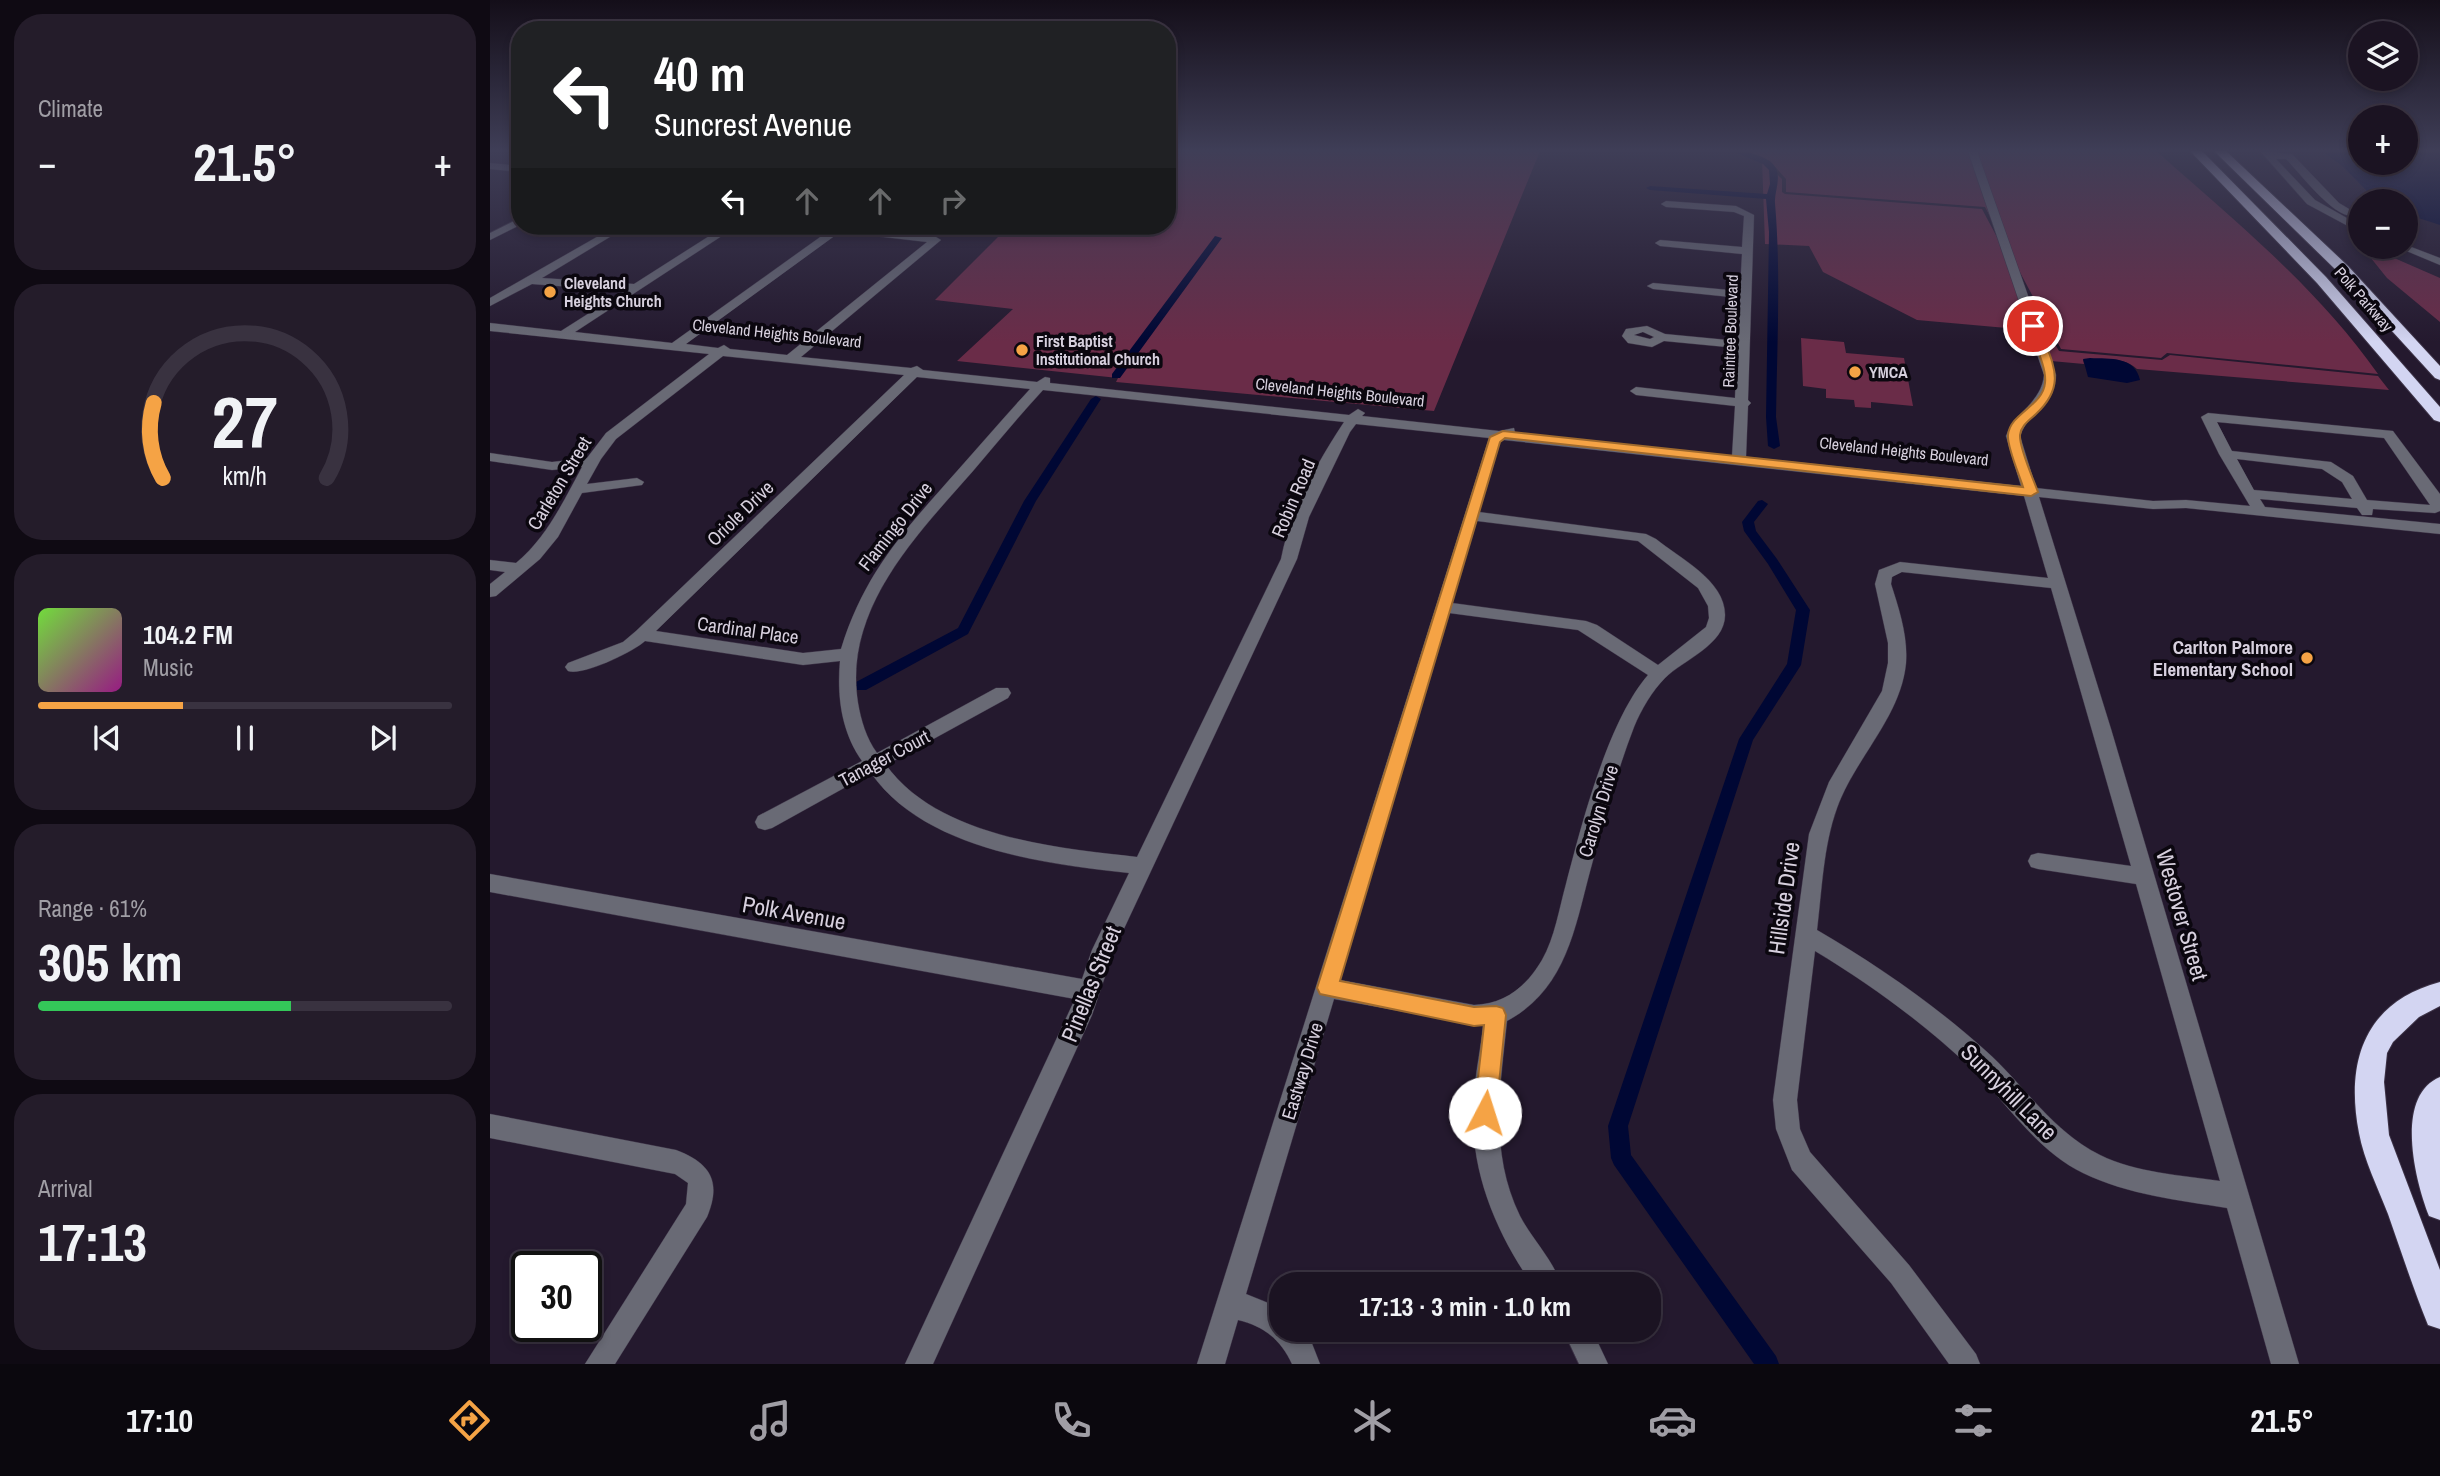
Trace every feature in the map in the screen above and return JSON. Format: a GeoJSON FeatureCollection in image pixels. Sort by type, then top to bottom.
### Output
{"type":"FeatureCollection","features":[{"type":"Feature","properties":{"kind":"highway","name":"Polk Parkway"},"geometry":{"type":"LineString","coordinates":[[2261,215],[2329,286],[2440,417]]}},
{"type":"Feature","properties":{"kind":"highway","name":"Polk Parkway"},"geometry":{"type":"LineString","coordinates":[[2286,215],[2343,269],[2440,374]]}},
{"type":"Feature","properties":{"kind":"highway"},"geometry":{"type":"LineString","coordinates":[[2440,993],[2427,996],[2393,1019],[2373,1053],[2371,1110],[2374,1135],[2440,1312]]}},
{"type":"Feature","properties":{"kind":"highway"},"geometry":{"type":"LineString","coordinates":[[2440,1091],[2431,1102],[2424,1135],[2440,1205]]}},
{"type":"Feature","properties":{"kind":"street","name":"Raintree Boulevard"},"geometry":{"type":"LineString","coordinates":[[1740,456],[1744,403],[1748,215]]}},
{"type":"Feature","properties":{"kind":"street","name":"Westover Street"},"geometry":{"type":"LineString","coordinates":[[1994,215],[2050,375],[2051,385],[2038,405],[2017,425],[2013,436],[2059,583],[2285,1364]]}},
{"type":"Feature","properties":{"kind":"street"},"geometry":{"type":"LineString","coordinates":[[490,237],[511,226]]}},
{"type":"Feature","properties":{"kind":"street"},"geometry":{"type":"LineString","coordinates":[[490,303],[608,235]]}},
{"type":"Feature","properties":{"kind":"street"},"geometry":{"type":"LineString","coordinates":[[568,332],[718,235]]}},
{"type":"Feature","properties":{"kind":"street"},"geometry":{"type":"LineString","coordinates":[[679,344],[822,235]]}},
{"type":"Feature","properties":{"kind":"street"},"geometry":{"type":"LineString","coordinates":[[794,356],[936,240],[896,235]]}},
{"type":"Feature","properties":{"kind":"street"},"geometry":{"type":"LineString","coordinates":[[1660,243],[1748,250]]}},
{"type":"Feature","properties":{"kind":"street"},"geometry":{"type":"LineString","coordinates":[[2418,243],[2427,246],[2418,247]]}},
{"type":"Feature","properties":{"kind":"street"},"geometry":{"type":"LineString","coordinates":[[2418,253],[2440,262]]}},
{"type":"Feature","properties":{"kind":"street"},"geometry":{"type":"LineString","coordinates":[[530,280],[635,288]]}},
{"type":"Feature","properties":{"kind":"street"},"geometry":{"type":"LineString","coordinates":[[1653,286],[1747,295]]}},
{"type":"Feature","properties":{"kind":"street","name":"Cleveland Heights Boulevard"},"geometry":{"type":"LineString","coordinates":[[490,319],[568,332]]}},
{"type":"Feature","properties":{"kind":"street","name":"Cleveland Heights Boulevard"},"geometry":{"type":"LineString","coordinates":[[490,327],[568,332],[2029,486],[2153,505],[2186,504],[2440,529]]}},
{"type":"Feature","properties":{"kind":"street"},"geometry":{"type":"LineString","coordinates":[[1662,337],[1745,345]]}},
{"type":"Feature","properties":{"kind":"street","name":"Carleton Street"},"geometry":{"type":"LineString","coordinates":[[490,592],[553,534],[592,462],[611,436],[724,349]]}},
{"type":"Feature","properties":{"kind":"street","name":"Oriole Drive"},"geometry":{"type":"LineString","coordinates":[[574,667],[629,646],[642,635],[917,370]]}},
{"type":"Feature","properties":{"kind":"street","name":"Flamingo Drive"},"geometry":{"type":"LineString","coordinates":[[1044,382],[924,518],[884,570],[862,610],[848,654],[845,676],[848,711],[855,736],[884,776],[915,803],[946,822],[973,834],[1021,848],[1142,866]]}},
{"type":"Feature","properties":{"kind":"street"},"geometry":{"type":"LineString","coordinates":[[1636,391],[1744,403]]}},
{"type":"Feature","properties":{"kind":"street","name":"Robin Road"},"geometry":{"type":"LineString","coordinates":[[1266,605],[1289,559],[1297,527],[1355,415]]}},
{"type":"Feature","properties":{"kind":"street"},"geometry":{"type":"LineString","coordinates":[[2250,494],[2430,510],[2438,507],[2437,500],[2388,435],[2208,417],[2227,454],[2250,494],[2261,512]]}},
{"type":"Feature","properties":{"kind":"street","name":"Eastway Drive"},"geometry":{"type":"LineString","coordinates":[[1211,1364],[1494,440],[1510,431]]}},
{"type":"Feature","properties":{"kind":"street"},"geometry":{"type":"LineString","coordinates":[[2227,454],[2326,465],[2348,479],[2373,522]]}},
{"type":"Feature","properties":{"kind":"street"},"geometry":{"type":"LineString","coordinates":[[490,457],[552,466],[592,462]]}},
{"type":"Feature","properties":{"kind":"street"},"geometry":{"type":"LineString","coordinates":[[578,489],[637,482]]}},
{"type":"Feature","properties":{"kind":"street","name":"Carolyn Drive"},"geometry":{"type":"LineString","coordinates":[[1471,516],[1632,534],[1651,542],[1708,590],[1716,604],[1718,617],[1703,642],[1659,674],[1637,704],[1625,727],[1551,965],[1536,987],[1518,1004],[1496,1015]]}},
{"type":"Feature","properties":{"kind":"street"},"geometry":{"type":"LineString","coordinates":[[490,565],[518,568]]}},
{"type":"Feature","properties":{"kind":"street","name":"Hillside Drive"},"geometry":{"type":"LineString","coordinates":[[1966,1364],[1900,1274],[1812,1174],[1794,1146],[1788,1129],[1785,1100],[1819,834],[1829,799],[1880,718],[1892,687],[1897,649],[1883,584],[1885,574],[1900,568],[1919,568],[2059,583]]}},
{"type":"Feature","properties":{"kind":"street","name":"Pinellas Street"},"geometry":{"type":"LineString","coordinates":[[919,1364],[1081,1015],[1103,950],[1266,605]]}},
{"type":"Feature","properties":{"kind":"street"},"geometry":{"type":"LineString","coordinates":[[1443,607],[1580,625],[1591,629],[1659,674]]}},
{"type":"Feature","properties":{"kind":"street","name":"Cardinal Place"},"geometry":{"type":"LineString","coordinates":[[642,635],[803,659],[848,654]]}},
{"type":"Feature","properties":{"kind":"street","name":"Tanager Court"},"geometry":{"type":"LineString","coordinates":[[765,822],[1002,693]]}},
{"type":"Feature","properties":{"kind":"street"},"geometry":{"type":"LineString","coordinates":[[2038,861],[2143,876]]}},
{"type":"Feature","properties":{"kind":"street","name":"Polk Avenue"},"geometry":{"type":"LineString","coordinates":[[490,883],[988,975],[1089,990]]}},
{"type":"Feature","properties":{"kind":"street","name":"Sunnyhill Lane"},"geometry":{"type":"LineString","coordinates":[[1805,934],[1919,1008],[1980,1061],[2063,1146],[2088,1163],[2136,1179],[2236,1197]]}},
{"type":"Feature","properties":{"kind":"street"},"geometry":{"type":"LineString","coordinates":[[1328,988],[1474,1016],[1496,1015],[1486,1094],[1487,1148],[1504,1212],[1519,1243],[1540,1272]]}},
{"type":"Feature","properties":{"kind":"street"},"geometry":{"type":"LineString","coordinates":[[490,1126],[676,1162],[693,1169],[699,1175],[702,1189],[698,1208],[604,1355]]}},
{"type":"Feature","properties":{"kind":"street"},"geometry":{"type":"LineString","coordinates":[[1229,1304],[1269,1316]]}},
{"type":"Feature","properties":{"kind":"street"},"geometry":{"type":"LineString","coordinates":[[1295,1342],[1306,1364]]}},
{"type":"Feature","properties":{"kind":"street"},"geometry":{"type":"LineString","coordinates":[[1583,1342],[1594,1364]]}},
{"type":"Feature","properties":{"kind":"shaded area"},"geometry":{"type":"Polygon","coordinates":[[[1176,215],[1514,215],[1434,411],[1116,382],[1118,378],[957,361],[1013,309],[935,300],[1000,235],[1176,235],[1176,215]]]}},
{"type":"Feature","properties":{"kind":"shaded area"},"geometry":{"type":"Polygon","coordinates":[[[1764,215],[1985,215],[1998,239],[2029,330],[1917,320],[1823,272],[1809,246],[1765,244],[1764,215]]]}},
{"type":"Feature","properties":{"kind":"shaded area"},"geometry":{"type":"Polygon","coordinates":[[[1989,215],[2229,215],[2329,312],[2378,374],[2167,353],[2161,358],[2061,349],[1989,215]]]}},
{"type":"Feature","properties":{"kind":"shaded area"},"geometry":{"type":"Polygon","coordinates":[[[2372,259],[2396,259],[2440,278],[2440,322],[2387,278],[2372,259]]]}},
{"type":"Feature","properties":{"kind":"shaded area"},"geometry":{"type":"Polygon","coordinates":[[[2028,297],[2059,351],[2162,360],[2170,355],[2378,376],[2389,390],[2137,369],[2112,359],[2083,360],[2084,364],[2051,361],[2028,297]]]}},
{"type":"Feature","properties":{"kind":"shaded area","name":"YMCA"},"geometry":{"type":"Polygon","coordinates":[[[1801,338],[1844,342],[1846,353],[1904,358],[1913,406],[1871,402],[1871,408],[1855,407],[1854,400],[1826,398],[1826,389],[1803,386],[1801,338]]]}},
{"type":"Feature","properties":{"kind":"water"},"geometry":{"type":"Polygon","coordinates":[[[2418,215],[2440,215],[2440,225],[2418,218],[2418,215]]]}},
{"type":"Feature","properties":{"kind":"water"},"geometry":{"type":"Polygon","coordinates":[[[2083,359],[2121,360],[2133,367],[2140,380],[2127,383],[2088,377],[2083,359]]]}},
{"type":"Feature","properties":{"kind":"waterway"},"geometry":{"type":"LineString","coordinates":[[1772,215],[1771,417],[1774,446]]}},
{"type":"Feature","properties":{"kind":"waterway"},"geometry":{"type":"LineString","coordinates":[[1116,376],[1218,238]]}},
{"type":"Feature","properties":{"kind":"waterway"},"geometry":{"type":"LineString","coordinates":[[861,686],[963,631],[1030,501],[1096,399]]}},
{"type":"Feature","properties":{"kind":"waterway"},"geometry":{"type":"LineString","coordinates":[[1762,504],[1748,522],[1750,531],[1803,610],[1794,665],[1746,739],[1618,1126],[1621,1158],[1768,1364]]}},
{"type":"Feature","properties":{"kind":"place","name":"Cleveland Heights Church"},"geometry":{"type":"Point","coordinates":[550,292]}},
{"type":"Feature","properties":{"kind":"place","name":"First Baptist Institutional Church"},"geometry":{"type":"Point","coordinates":[1022,350]}},
{"type":"Feature","properties":{"kind":"place","name":"YMCA"},"geometry":{"type":"Point","coordinates":[1855,372]}},
{"type":"Feature","properties":{"kind":"place","name":"Carlton Palmore Elementary School"},"geometry":{"type":"Point","coordinates":[2307,658]}},
{"type":"Feature","properties":{"kind":"route"},"geometry":{"type":"LineString","coordinates":[[1485,1113],[1496,1015],[1474,1016],[1328,988],[1494,440],[1503,434],[2031,492],[2013,436],[2017,425],[2038,405],[2051,385],[2033,326]]}}]}
